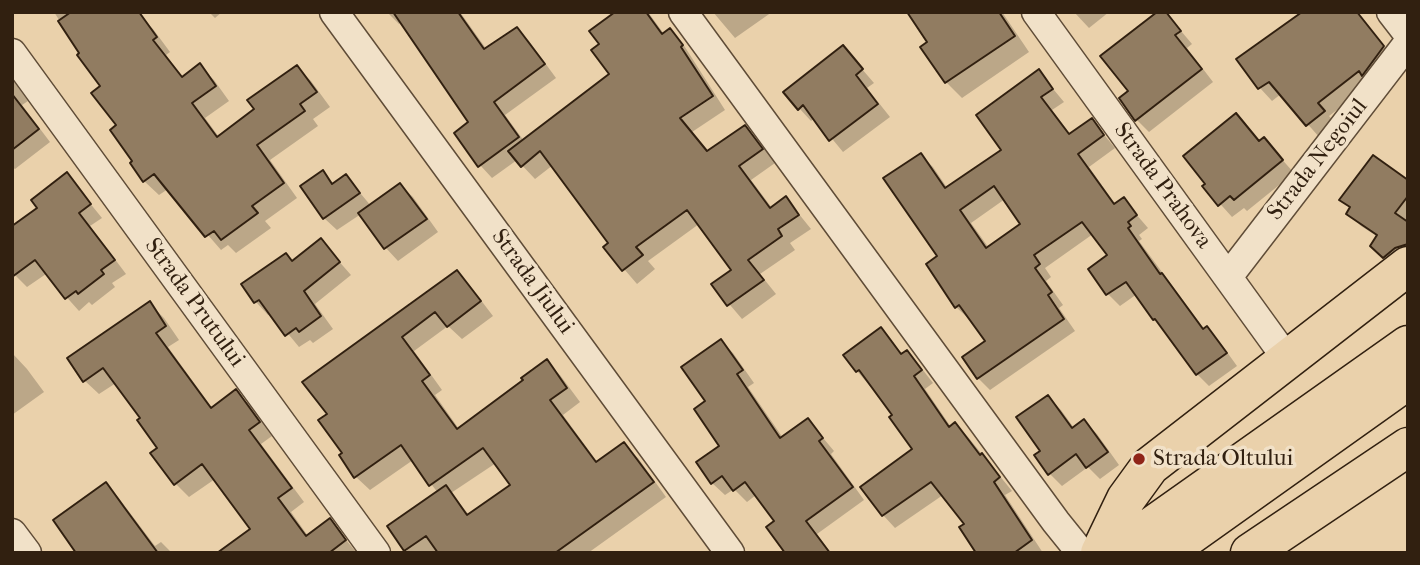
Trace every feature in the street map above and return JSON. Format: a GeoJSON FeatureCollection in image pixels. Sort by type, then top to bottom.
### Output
{"type":"FeatureCollection","features":[{"type":"Feature","properties":{"kind":"highway"},"geometry":{"type":"LineString","coordinates":[[1100,553],[1126,499],[1150,466],[1408,266]]}},
{"type":"Feature","properties":{"kind":"highway"},"geometry":{"type":"LineString","coordinates":[[1114,553],[1408,345]]}},
{"type":"Feature","properties":{"kind":"highway"},"geometry":{"type":"LineString","coordinates":[[1165,553],[1408,380]]}},
{"type":"Feature","properties":{"kind":"highway"},"geometry":{"type":"LineString","coordinates":[[1250,553],[1408,447]]}},
{"type":"Feature","properties":{"kind":"street","name":"Strada Jiului"},"geometry":{"type":"LineString","coordinates":[[334,12],[730,553]]}},
{"type":"Feature","properties":{"kind":"street"},"geometry":{"type":"LineString","coordinates":[[684,12],[1081,553]]}},
{"type":"Feature","properties":{"kind":"street","name":"Strada Prahova"},"geometry":{"type":"LineString","coordinates":[[1036,12],[1287,359]]}},
{"type":"Feature","properties":{"kind":"street"},"geometry":{"type":"LineString","coordinates":[[1391,12],[1408,34]]}},
{"type":"Feature","properties":{"kind":"street","name":"Strada Negoiul"},"geometry":{"type":"LineString","coordinates":[[1228,277],[1408,43]]}},
{"type":"Feature","properties":{"kind":"street","name":"Strada Prutului"},"geometry":{"type":"LineString","coordinates":[[12,53],[376,553]]}},
{"type":"Feature","properties":{"kind":"street"},"geometry":{"type":"LineString","coordinates":[[12,533],[27,553]]}},
{"type":"Feature","properties":{"kind":"building"},"geometry":{"type":"Polygon","coordinates":[[[71,12],[139,12],[157,37],[153,40],[182,77],[200,63],[216,86],[192,103],[217,137],[254,109],[247,100],[297,65],[317,92],[300,104],[305,111],[257,145],[284,183],[252,206],[258,213],[221,240],[214,231],[205,237],[154,174],[143,182],[110,130],[116,125],[91,93],[100,86],[77,55],[79,53],[58,21],[71,12]]]}},
{"type":"Feature","properties":{"kind":"building"},"geometry":{"type":"Polygon","coordinates":[[[393,12],[458,12],[484,49],[517,27],[545,64],[494,102],[519,137],[478,167],[454,133],[468,122],[393,12]]]}},
{"type":"Feature","properties":{"kind":"building"},"geometry":{"type":"Polygon","coordinates":[[[615,12],[646,12],[662,34],[670,28],[713,96],[680,118],[707,151],[745,125],[763,149],[739,166],[770,208],[786,196],[799,215],[778,229],[782,236],[748,260],[764,280],[727,306],[711,284],[731,270],[687,210],[636,247],[643,255],[622,271],[603,247],[608,243],[540,151],[521,167],[508,151],[609,74],[591,50],[599,44],[589,31],[615,12]]]}},
{"type":"Feature","properties":{"kind":"building"},"geometry":{"type":"Polygon","coordinates":[[[907,12],[999,12],[1015,36],[945,83],[920,47],[927,42],[907,12]]]}},
{"type":"Feature","properties":{"kind":"building"},"geometry":{"type":"Polygon","coordinates":[[[1157,12],[1166,12],[1181,31],[1175,35],[1202,69],[1135,121],[1119,98],[1128,91],[1100,56],[1157,12]]]}},
{"type":"Feature","properties":{"kind":"building"},"geometry":{"type":"Polygon","coordinates":[[[1302,12],[1357,12],[1384,46],[1362,76],[1359,71],[1318,103],[1325,111],[1306,126],[1269,82],[1258,89],[1236,59],[1302,12]]]}},
{"type":"Feature","properties":{"kind":"building"},"geometry":{"type":"Polygon","coordinates":[[[843,45],[863,69],[856,75],[878,104],[829,141],[803,105],[798,110],[783,92],[843,45]]]}},
{"type":"Feature","properties":{"kind":"building"},"geometry":{"type":"Polygon","coordinates":[[[1039,69],[1053,89],[1041,97],[1069,134],[1092,118],[1104,135],[1078,154],[1114,204],[1124,197],[1137,215],[1128,222],[1131,226],[1128,228],[1203,329],[1207,326],[1227,353],[1196,375],[1126,282],[1106,295],[1088,269],[1107,255],[1082,222],[1034,255],[1040,264],[1035,268],[1052,292],[1048,295],[1064,319],[977,379],[962,357],[985,341],[959,305],[955,308],[926,264],[937,256],[883,178],[921,153],[945,188],[1001,150],[976,115],[1039,69]],[[994,186],[960,210],[986,248],[1020,224],[994,186]]]}},
{"type":"Feature","properties":{"kind":"building"},"geometry":{"type":"Polygon","coordinates":[[[12,94],[39,129],[12,150],[12,94]]]}},
{"type":"Feature","properties":{"kind":"building"},"geometry":{"type":"Polygon","coordinates":[[[1236,113],[1259,141],[1264,137],[1283,160],[1234,200],[1230,196],[1218,206],[1183,156],[1236,113]]]}},
{"type":"Feature","properties":{"kind":"building"},"geometry":{"type":"Polygon","coordinates":[[[1373,155],[1408,180],[1408,196],[1395,213],[1408,222],[1408,244],[1395,248],[1383,258],[1370,246],[1377,235],[1346,214],[1350,207],[1339,200],[1373,155]]]}},
{"type":"Feature","properties":{"kind":"building"},"geometry":{"type":"Polygon","coordinates":[[[323,170],[332,184],[346,174],[360,193],[323,219],[300,186],[323,170]]]}},
{"type":"Feature","properties":{"kind":"building"},"geometry":{"type":"Polygon","coordinates":[[[67,172],[91,204],[79,213],[115,260],[101,270],[104,274],[78,294],[76,291],[65,299],[35,260],[12,277],[12,226],[37,208],[31,200],[67,172]]]}},
{"type":"Feature","properties":{"kind":"building"},"geometry":{"type":"Polygon","coordinates":[[[400,183],[427,219],[384,249],[358,213],[400,183]]]}},
{"type":"Feature","properties":{"kind":"building"},"geometry":{"type":"Polygon","coordinates":[[[321,238],[340,262],[304,291],[321,316],[299,332],[296,328],[285,336],[259,300],[254,303],[241,284],[286,253],[292,261],[321,238]]]}},
{"type":"Feature","properties":{"kind":"building"},"geometry":{"type":"Polygon","coordinates":[[[457,270],[481,301],[447,327],[435,312],[402,337],[430,375],[422,381],[457,429],[547,359],[567,388],[550,400],[596,462],[624,442],[654,482],[555,553],[438,553],[426,536],[404,551],[387,526],[446,485],[467,515],[510,485],[483,448],[429,486],[401,445],[354,478],[339,455],[342,453],[318,420],[327,414],[302,382],[457,270]]]}},
{"type":"Feature","properties":{"kind":"building"},"geometry":{"type":"Polygon","coordinates":[[[150,301],[166,326],[156,333],[211,408],[236,389],[260,422],[249,430],[292,488],[278,498],[306,536],[330,518],[346,540],[329,553],[217,553],[250,529],[202,464],[174,485],[150,453],[157,448],[137,420],[140,418],[103,368],[83,382],[67,358],[150,301]]]}},
{"type":"Feature","properties":{"kind":"building"},"geometry":{"type":"Polygon","coordinates":[[[881,327],[901,354],[907,350],[922,370],[914,376],[949,427],[955,422],[1000,477],[994,482],[1032,540],[1014,553],[976,553],[959,527],[964,524],[931,482],[882,516],[860,487],[912,449],[889,417],[892,415],[859,370],[856,372],[843,355],[881,327]]]}},
{"type":"Feature","properties":{"kind":"building"},"geometry":{"type":"Polygon","coordinates":[[[721,339],[743,370],[737,374],[780,438],[808,418],[823,438],[819,441],[853,487],[806,521],[830,553],[785,553],[766,527],[774,521],[745,482],[733,491],[722,476],[711,484],[696,462],[719,446],[694,409],[705,401],[681,367],[721,339]]]}},
{"type":"Feature","properties":{"kind":"building"},"geometry":{"type":"Polygon","coordinates":[[[1048,395],[1072,428],[1084,419],[1108,452],[1086,468],[1076,454],[1048,475],[1034,455],[1040,451],[1016,417],[1048,395]]]}},
{"type":"Feature","properties":{"kind":"building"},"geometry":{"type":"Polygon","coordinates":[[[106,482],[158,553],[76,553],[53,520],[106,482]]]}},
{"type":"Feature","properties":{"kind":"place","name":"Strada Oltului"},"geometry":{"type":"Point","coordinates":[1139,459]}}]}
